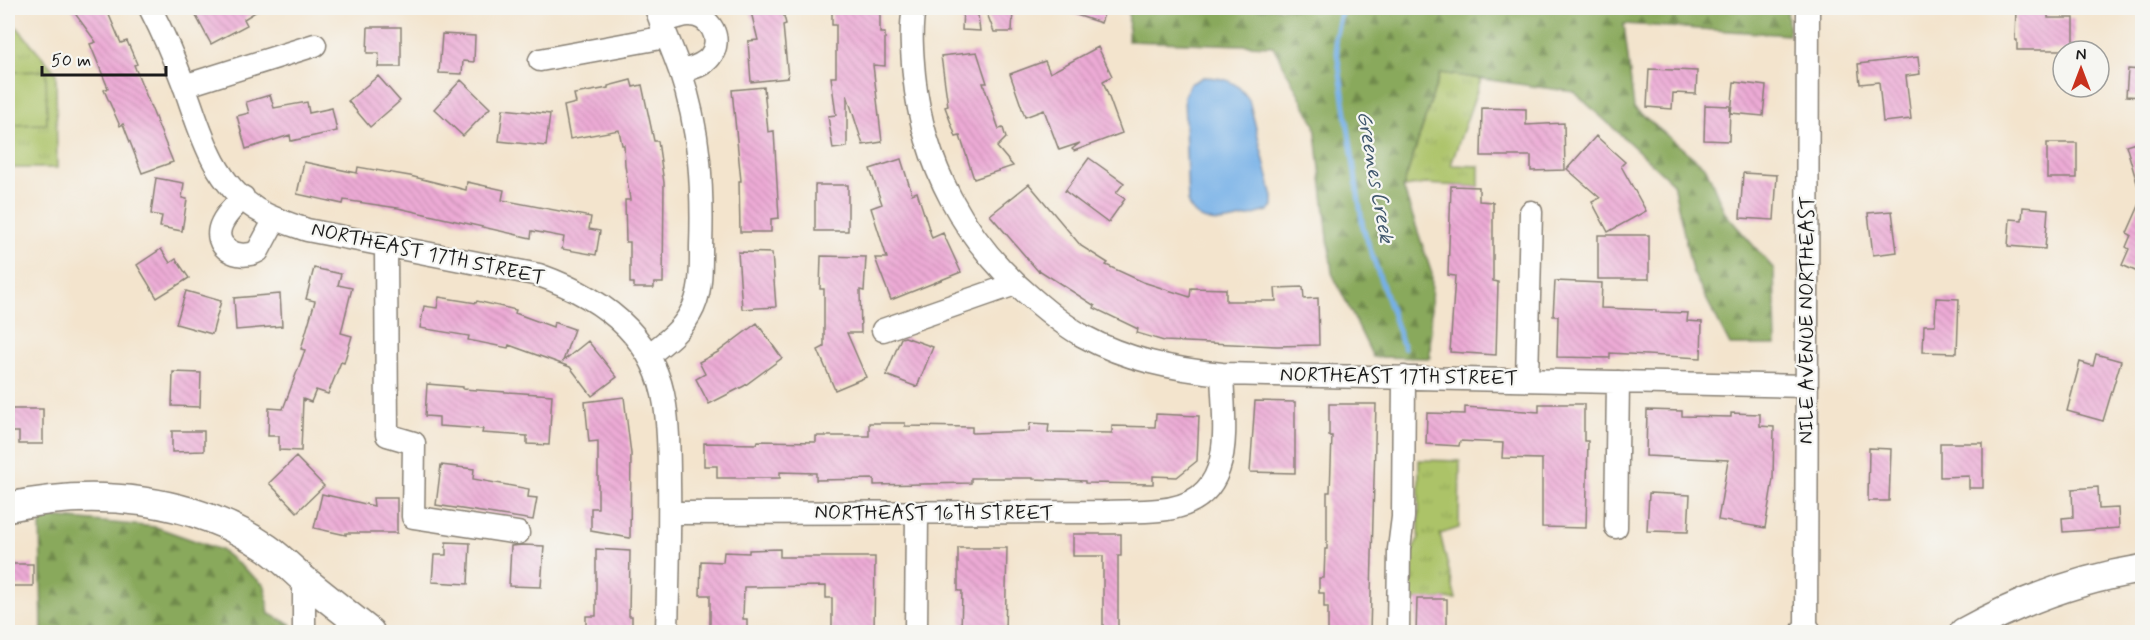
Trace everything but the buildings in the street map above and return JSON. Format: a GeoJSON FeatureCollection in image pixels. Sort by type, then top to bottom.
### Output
{"type":"FeatureCollection","features":[{"type":"Feature","properties":{"kind":"main road"},"geometry":{"type":"LineString","coordinates":[[8,507],[67,498],[100,497],[177,508],[206,517],[236,530],[268,549],[370,633]]}},
{"type":"Feature","properties":{"kind":"main road"},"geometry":{"type":"LineString","coordinates":[[1964,633],[1994,615],[2069,585],[2142,569]]}},
{"type":"Feature","properties":{"kind":"street","name":"NORTHEAST 17TH STREET"},"geometry":{"type":"LineString","coordinates":[[150,8],[184,86],[205,147],[218,171],[249,202],[275,219],[307,230],[539,275],[594,299],[619,319],[649,356],[665,403],[669,437],[670,513],[667,633]]}},
{"type":"Feature","properties":{"kind":"street","name":"NORTHEAST 17TH STREET"},"geometry":{"type":"LineString","coordinates":[[914,8],[912,49],[923,130],[943,186],[957,212],[977,242],[1015,285],[1082,335],[1113,350],[1150,363],[1182,370],[1222,374],[1807,386]]}},
{"type":"Feature","properties":{"kind":"street","name":"NILE AVENUE NORTHEAST"},"geometry":{"type":"LineString","coordinates":[[1807,632],[1808,8]]}},
{"type":"Feature","properties":{"kind":"street"},"geometry":{"type":"LineString","coordinates":[[540,60],[683,16],[699,17],[712,27],[716,43],[710,57],[704,63],[681,72]]}},
{"type":"Feature","properties":{"kind":"street"},"geometry":{"type":"LineString","coordinates":[[649,356],[679,331],[691,313],[700,281],[702,175],[699,145],[681,72],[661,22]]}},
{"type":"Feature","properties":{"kind":"street"},"geometry":{"type":"LineString","coordinates":[[184,86],[315,45]]}},
{"type":"Feature","properties":{"kind":"street"},"geometry":{"type":"LineString","coordinates":[[249,202],[222,223],[221,238],[230,251],[244,256],[258,250],[275,219]]}},
{"type":"Feature","properties":{"kind":"street"},"geometry":{"type":"LineString","coordinates":[[1527,380],[1531,212]]}},
{"type":"Feature","properties":{"kind":"street"},"geometry":{"type":"LineString","coordinates":[[386,247],[387,435],[414,443],[413,516],[518,534]]}},
{"type":"Feature","properties":{"kind":"street"},"geometry":{"type":"LineString","coordinates":[[883,330],[1015,285]]}},
{"type":"Feature","properties":{"kind":"street","name":"NORTHEAST 16TH STREET"},"geometry":{"type":"LineString","coordinates":[[670,513],[1161,510],[1182,506],[1197,498],[1210,486],[1222,463],[1225,446],[1222,374]]}},
{"type":"Feature","properties":{"kind":"street"},"geometry":{"type":"LineString","coordinates":[[1398,633],[1399,549],[1403,517],[1404,377]]}},
{"type":"Feature","properties":{"kind":"street"},"geometry":{"type":"LineString","coordinates":[[1616,527],[1618,382]]}},
{"type":"Feature","properties":{"kind":"street"},"geometry":{"type":"LineString","coordinates":[[916,633],[917,513]]}},
{"type":"Feature","properties":{"kind":"street"},"geometry":{"type":"LineString","coordinates":[[304,579],[304,633]]}},
{"type":"Feature","properties":{"kind":"green space"},"geometry":{"type":"Polygon","coordinates":[[[1129,8],[1787,8],[1789,35],[1624,24],[1634,108],[1706,168],[1725,213],[1774,269],[1776,345],[1730,345],[1692,271],[1673,183],[1574,92],[1440,73],[1403,187],[1432,274],[1430,358],[1373,357],[1332,273],[1315,125],[1273,46],[1128,41],[1129,8]]]}},
{"type":"Feature","properties":{"kind":"green space"},"geometry":{"type":"Polygon","coordinates":[[[17,27],[56,73],[57,168],[8,168],[8,35],[17,27]]]}},
{"type":"Feature","properties":{"kind":"green space"},"geometry":{"type":"Polygon","coordinates":[[[46,71],[47,124],[11,125],[10,72],[46,71]]]}},
{"type":"Feature","properties":{"kind":"green space"},"geometry":{"type":"Polygon","coordinates":[[[1440,73],[1481,79],[1451,165],[1479,166],[1479,187],[1425,184],[1403,187],[1440,73]]]}},
{"type":"Feature","properties":{"kind":"green space"},"geometry":{"type":"Polygon","coordinates":[[[1419,460],[1460,461],[1459,528],[1440,534],[1456,599],[1408,600],[1409,555],[1419,538],[1419,460]]]}},
{"type":"Feature","properties":{"kind":"green space"},"geometry":{"type":"Polygon","coordinates":[[[40,516],[156,527],[221,550],[265,586],[269,614],[291,624],[291,632],[42,632],[40,516]]]}},
{"type":"Feature","properties":{"kind":"water"},"geometry":{"type":"Polygon","coordinates":[[[1203,77],[1230,81],[1240,88],[1249,100],[1273,197],[1273,206],[1268,211],[1235,220],[1213,221],[1203,219],[1188,204],[1184,96],[1190,84],[1203,77]]]}},
{"type":"Feature","properties":{"kind":"waterway","name":"Greenes Creek"},"geometry":{"type":"LineString","coordinates":[[1342,8],[1335,39],[1363,228],[1404,348]]}}]}
